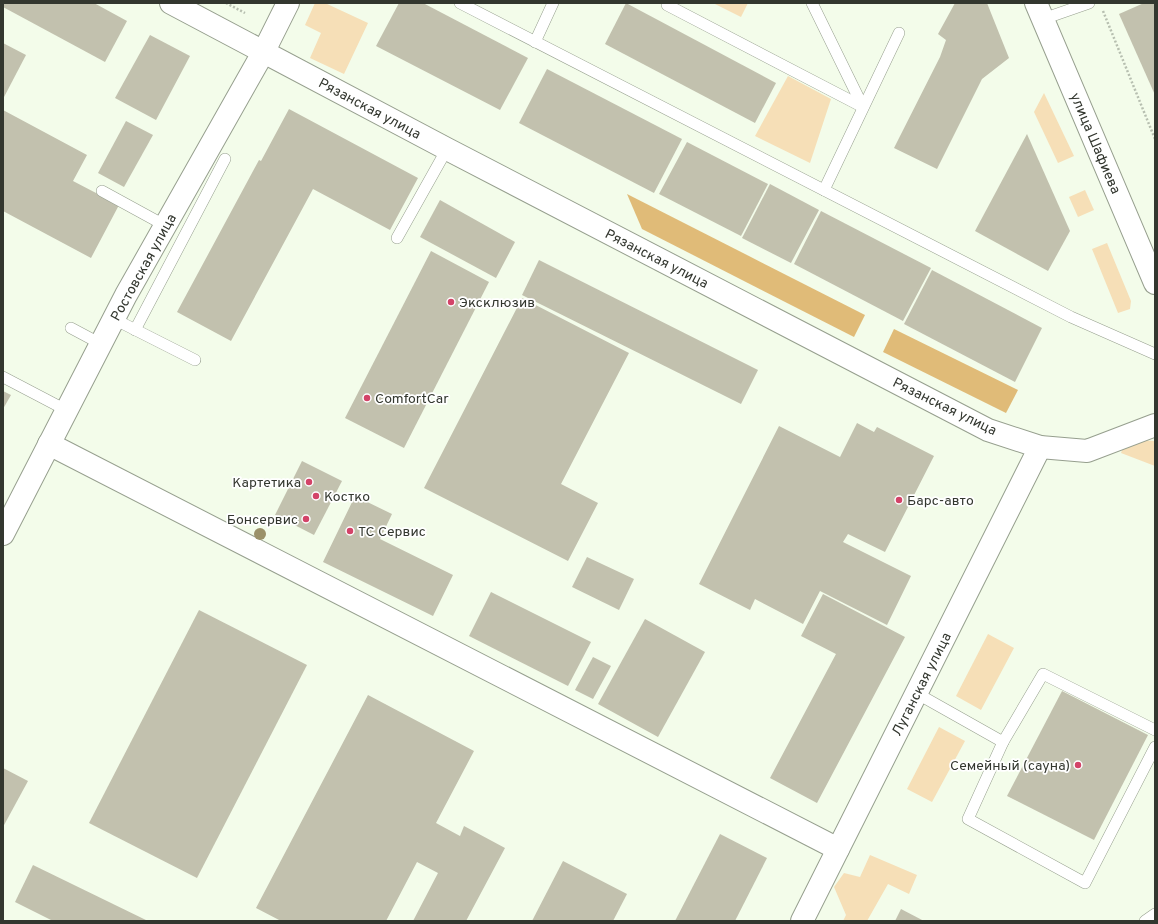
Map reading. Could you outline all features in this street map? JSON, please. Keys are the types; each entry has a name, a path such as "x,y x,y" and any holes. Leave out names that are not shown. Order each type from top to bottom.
{"street":[{"name":"Рязанская улица","path":"171,3 447,149 988,430 1040,447 1087,451 1155,425"},
{"name":"Ростовская улица","path":"3,534 114,319 264,51 288,3"},
{"name":"улица Шафиева","path":"1040,11 1155,283"},
{"path":"49,444 838,849"},
{"name":"Луганская улица","path":"802,921 1040,447"}],"lane":[{"path":"460,3 1070,317 1155,354"},
{"path":"535,42 553,3"},
{"path":"668,3 667,5 863,107"},
{"path":"812,3 863,107"},
{"path":"1040,11 1090,3"},
{"path":"824,190 898,33"},
{"path":"397,238 447,149"},
{"path":"135,330 225,159"},
{"path":"102,191 166,226"},
{"path":"114,319 195,360"},
{"path":"71,328 101,344"},
{"path":"3,377 66,410"},
{"path":"1155,730 1043,674 1003,742 968,819 1085,883 1155,747"},
{"path":"916,693 1003,742"},
{"path":"1145,921 1155,914"}],"path":[{"path":"226,3 245,13"},
{"path":"1103,10 1155,140"}],"shaded area":[{"path":"315,3 325,3 368,23 344,74 310,58 321,33 305,25"},
{"path":"713,3 748,3 741,17"},
{"path":"788,76 831,99 810,163 755,136"},
{"path":"1044,93 1074,156 1058,163 1034,112"},
{"path":"1085,190 1094,210 1078,217 1069,197"},
{"path":"627,194 865,315 854,337 642,229"},
{"path":"1107,243 1131,301 1130,309 1118,313 1092,249"},
{"path":"894,329 1018,390 1006,413 883,352"},
{"path":"1135,440 1155,441 1155,466 1121,453 1124,445"},
{"path":"988,634 1014,648 981,710 956,696"},
{"path":"939,727 965,741 932,802 907,789"},
{"path":"870,855 917,875 909,894 888,884 867,921 843,921 846,915 834,887 844,873 860,877"}],"building":[{"path":"3,3 94,3 127,21 105,62 3,7"},
{"path":"399,3 423,3 528,58 500,110 376,46"},
{"path":"626,3 776,83 755,123 605,44"},
{"path":"955,3 987,3 1009,58 982,79 937,169 894,148 940,57 946,40 938,34"},
{"path":"1144,3 1155,3 1155,95 1119,14"},
{"path":"150,35 190,56 156,120 115,98"},
{"path":"3,43 26,55 3,99"},
{"path":"547,69 682,139 654,193 519,123"},
{"path":"289,109 418,178 390,230 313,189 231,341 177,312 259,160 261,161"},
{"path":"3,110 87,155 73,181 119,205 91,258 3,211"},
{"path":"126,121 153,135 124,187 98,173"},
{"path":"1027,134 1070,231 1048,271 975,231"},
{"path":"687,142 768,184 741,236 659,194"},
{"path":"770,184 819,210 791,263 742,238"},
{"path":"440,200 515,242 496,278 420,237"},
{"path":"821,211 931,268 903,321 794,264"},
{"path":"431,251 489,282 404,448 345,418"},
{"path":"539,260 758,370 741,404 522,295"},
{"path":"932,270 1042,328 1015,382 904,324"},
{"path":"522,298 629,353 561,484 598,503 568,561 424,488"},
{"path":"3,391 11,395 3,409"},
{"path":"857,423 874,432 877,427 934,456 885,552 848,534 843,542 911,576 887,625 820,591 803,624 755,599 750,610 699,584 779,426 840,457"},
{"path":"302,461 342,481 314,535 275,515"},
{"path":"355,496 392,514 380,539 453,575 433,616 323,562"},
{"path":"587,557 634,579 619,610 572,587"},
{"path":"491,592 591,642 568,686 469,636"},
{"path":"823,594 905,637 817,803 770,778 836,654 801,636"},
{"path":"199,610 307,665 197,878 89,823"},
{"path":"645,619 705,652 658,737 598,704"},
{"path":"593,657 611,666 593,699 575,690"},
{"name":"Семейный (сауна)","path":"1062,691 1148,735 1094,840 1007,796"},
{"path":"368,695 474,751 436,823 460,836 464,826 505,848 466,921 413,921 438,873 417,862 386,921 281,921 256,908"},
{"path":"3,768 28,781 3,827"},
{"path":"720,834 767,858 735,921 675,921"},
{"path":"563,861 627,894 613,921 532,921"},
{"path":"33,865 148,921 53,921 15,902"},
{"path":"901,909 924,921 895,921"}],"place":[{"name":"Эксклюзив","path":"451,302"},
{"name":"ComfortCar","path":"367,398"},
{"name":"Картетика","path":"309,482"},
{"name":"Костко","path":"316,496"},
{"name":"Барс-авто","path":"899,500"},
{"name":"Бонсервис","path":"306,519"},
{"name":"ТС Сервис","path":"350,531"},
{"name":"Семейный (сауна)","path":"1078,765"}]}
